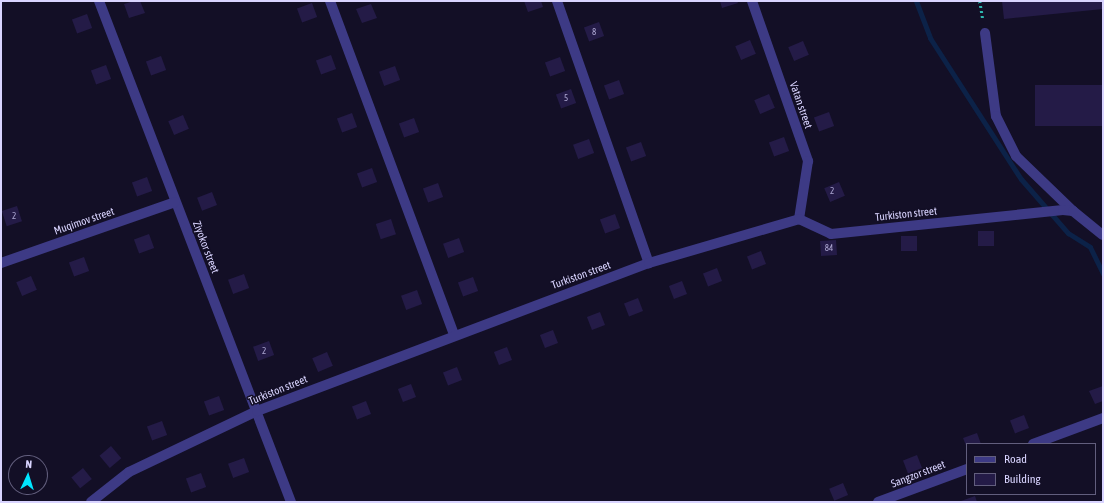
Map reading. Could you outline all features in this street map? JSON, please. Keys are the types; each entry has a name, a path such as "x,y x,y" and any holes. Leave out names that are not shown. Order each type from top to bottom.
{"street":[{"name":"Ziyokor street","path":"99,1 291,502"},
{"path":"330,1 454,335"},
{"path":"557,1 649,263"},
{"name":"Vatan street","path":"752,1 808,161 799,219"},
{"path":"985,33 996,116 1016,156 1073,211 1103,235"},
{"name":"Muqimov street","path":"1,263 175,202"},
{"name":"Turkiston street","path":"91,502 129,472 257,411 454,335 649,263 799,219 830,234 1073,211"},
{"path":"1036,443 1103,418"},
{"name":"Sangzor street","path":"878,502 966,469"}],"path":[{"path":"980,1 985,33"}],"building":[{"path":"140,1 145,13 129,18 124,4"},
{"path":"524,1 541,1 543,7 528,12"},
{"path":"720,1 737,1 738,3 722,8"},
{"path":"1002,1 1103,1 1103,9 1004,19"},
{"path":"312,3 317,17 302,23 297,8"},
{"path":"371,4 377,18 362,23 356,9"},
{"path":"87,14 92,28 77,34 72,19"},
{"path":"599,22 604,36 589,42 584,27"},
{"path":"750,40 756,54 741,60 735,46"},
{"path":"803,41 809,55 794,61 788,47"},
{"path":"331,55 336,69 321,75 316,60"},
{"path":"161,56 166,70 151,76 146,61"},
{"path":"560,57 565,71 550,77 545,62"},
{"path":"106,65 111,79 96,85 91,70"},
{"path":"395,66 400,80 384,86 379,72"},
{"path":"619,80 624,94 609,100 604,85"},
{"path":"1035,85 1103,85 1103,126 1035,126"},
{"path":"571,89 576,103 561,109 556,94"},
{"path":"769,94 775,108 760,114 754,100"},
{"path":"829,112 834,126 819,132 814,117"},
{"path":"352,113 357,127 342,133 337,118"},
{"path":"183,115 189,129 174,135 168,121"},
{"path":"414,118 419,132 404,138 399,123"},
{"path":"784,137 789,151 774,157 769,142"},
{"path":"589,139 594,153 578,159 573,145"},
{"path":"641,142 646,156 631,162 626,147"},
{"path":"372,168 377,182 362,188 357,173"},
{"path":"147,177 152,191 137,197 132,182"},
{"path":"839,182 845,196 830,202 824,188"},
{"path":"438,183 443,197 428,203 423,188"},
{"path":"212,192 217,205 202,211 197,198"},
{"path":"17,206 22,221 7,226 2,211"},
{"path":"615,214 620,228 605,234 600,219"},
{"path":"391,219 396,234 381,239 376,224"},
{"path":"978,231 994,231 994,246 978,246"},
{"path":"149,234 154,248 139,254 134,239"},
{"path":"901,236 917,236 917,251 901,251"},
{"path":"459,238 464,252 448,258 443,244"},
{"path":"836,240 837,255 821,256 820,241"},
{"path":"761,251 766,264 752,269 747,256"},
{"path":"84,257 89,271 74,277 69,262"},
{"path":"717,268 722,281 708,286 703,273"},
{"path":"244,274 249,288 233,294 228,280"},
{"path":"31,276 37,290 22,296 16,282"},
{"path":"473,277 478,291 463,297 458,282"},
{"path":"682,281 687,294 674,299 669,286"},
{"path":"417,290 422,304 406,310 401,296"},
{"path":"638,298 643,311 629,316 624,303"},
{"path":"600,312 605,325 592,330 587,317"},
{"path":"553,330 558,343 545,348 540,335"},
{"path":"269,341 274,355 258,361 253,347"},
{"path":"507,347 512,360 499,365 494,352"},
{"path":"327,352 333,366 318,372 312,358"},
{"path":"457,367 462,380 448,385 443,372"},
{"path":"411,384 416,397 403,402 398,389"},
{"path":"1103,386 1103,401 1095,404 1089,391"},
{"path":"219,396 224,410 209,416 204,401"},
{"path":"366,401 371,414 357,419 352,406"},
{"path":"1024,415 1029,428 1015,433 1010,420"},
{"path":"162,421 167,435 152,441 147,426"},
{"path":"977,433 981,443 966,443 966,446 963,438"},
{"path":"111,446 121,458 110,468 100,456"},
{"path":"917,455 922,468 908,473 903,460"},
{"path":"244,458 249,472 233,478 228,464"},
{"path":"83,468 92,479 80,488 71,477"},
{"path":"201,473 206,487 191,493 186,478"},
{"path":"843,483 848,495 834,501 829,489"},
{"path":"975,496 977,502 961,501"}],"waterway":[{"path":"916,1 930,38 1021,179 1068,233 1090,247 1103,274"}]}
